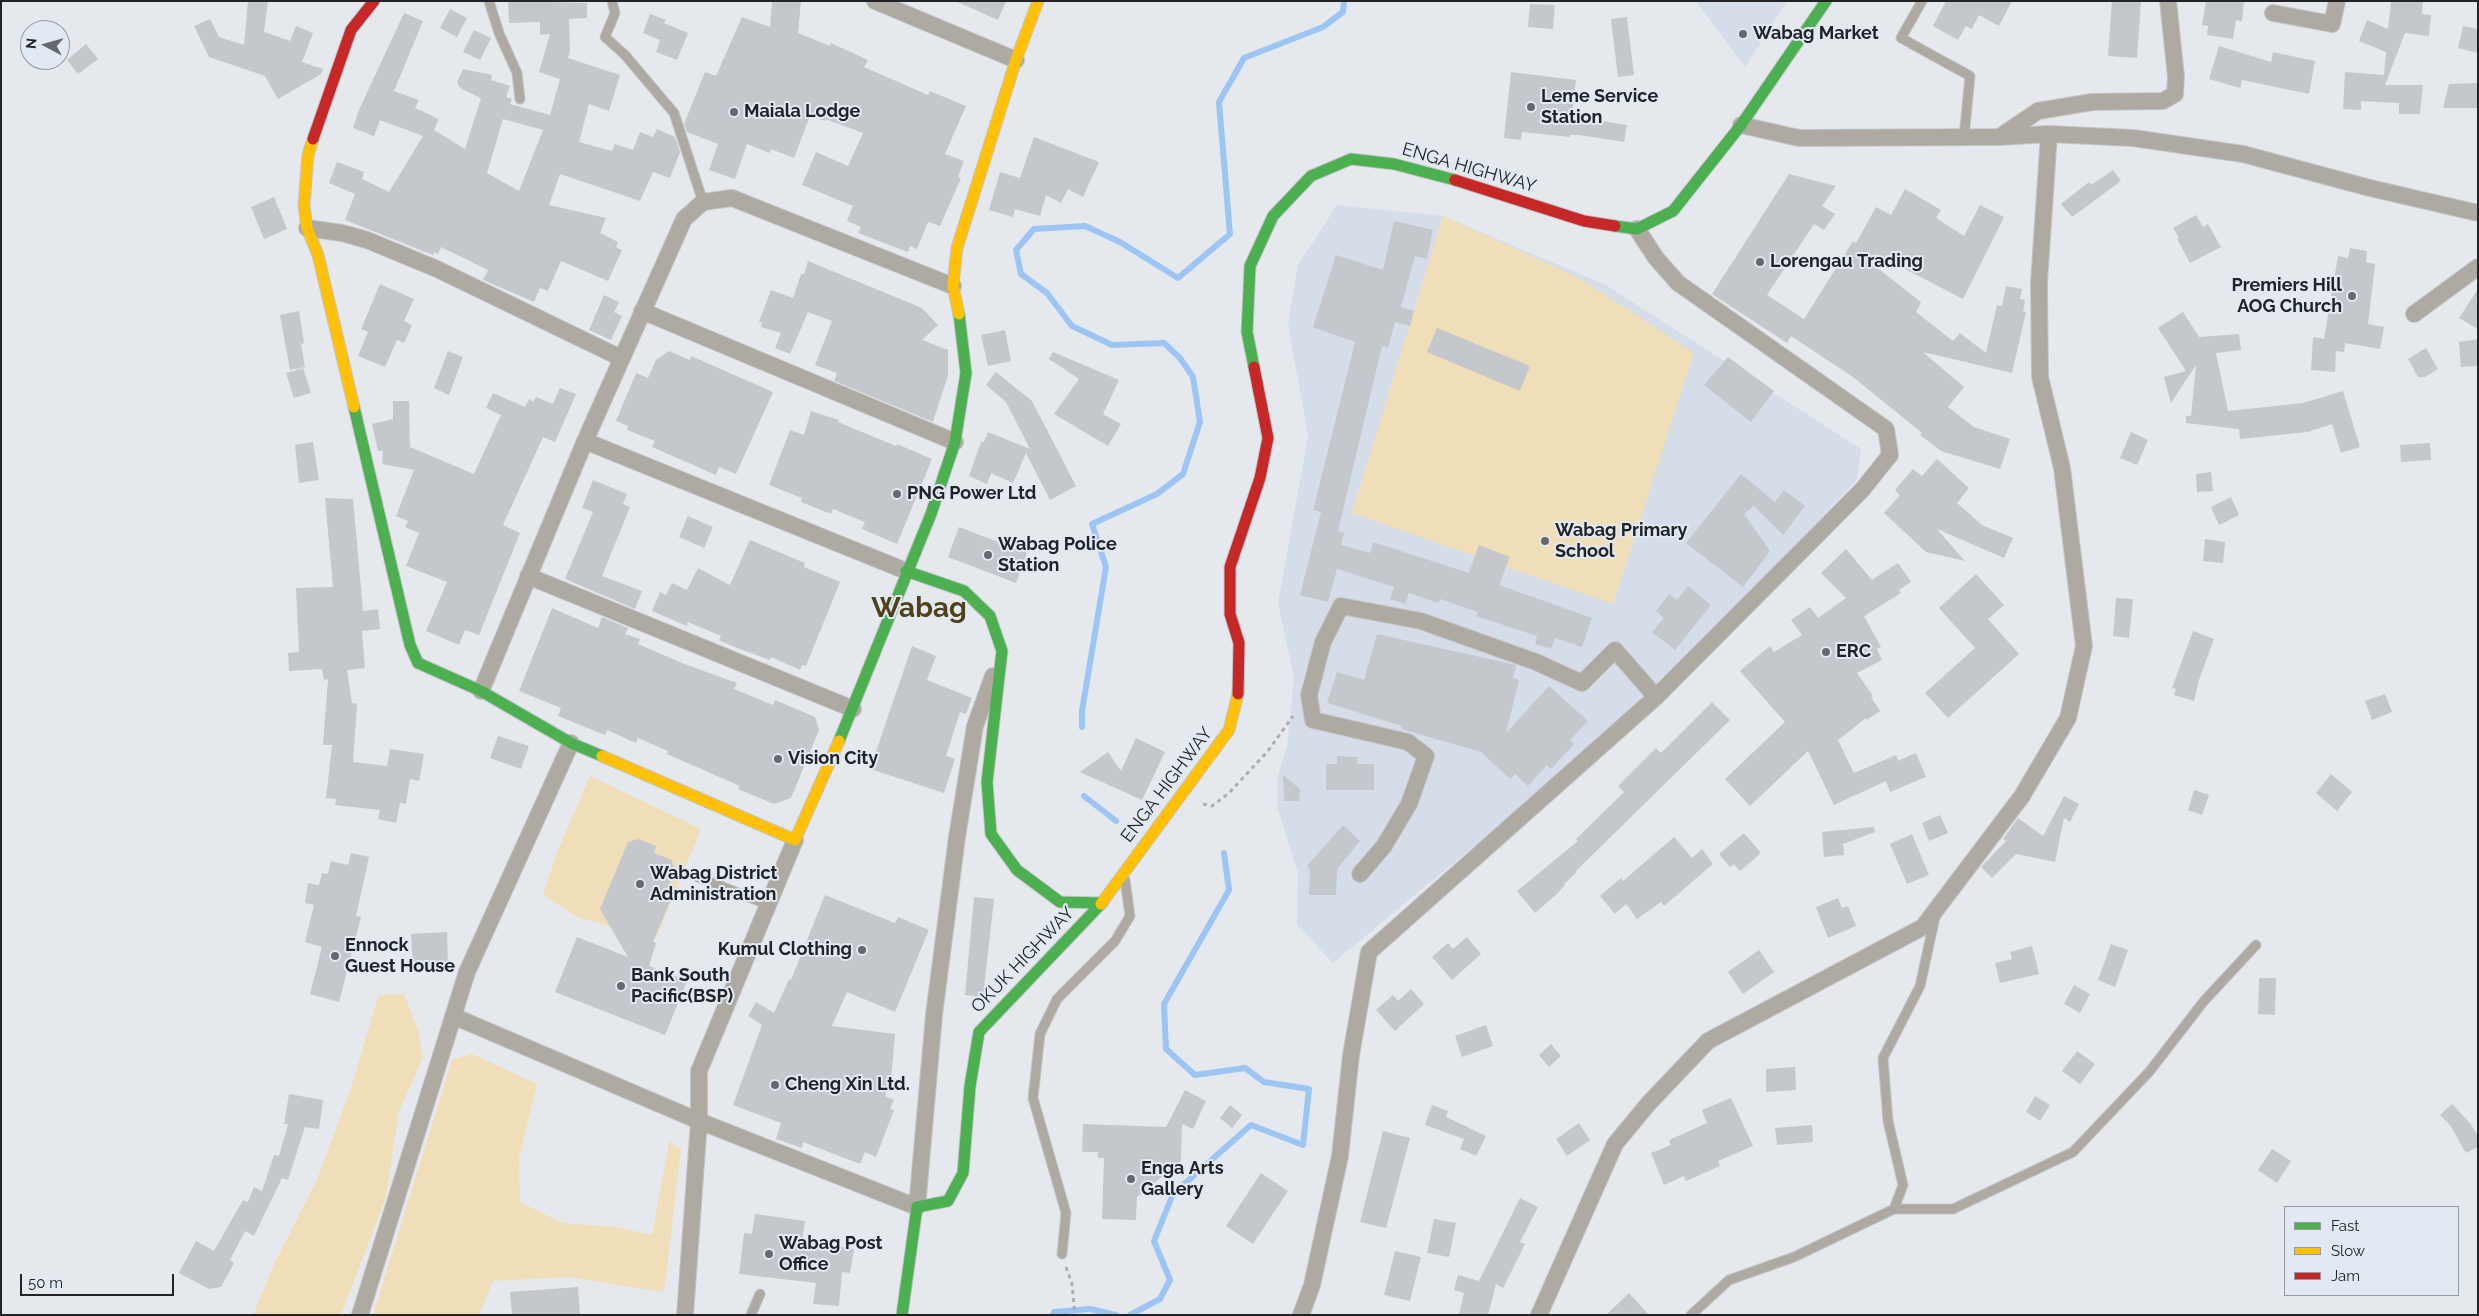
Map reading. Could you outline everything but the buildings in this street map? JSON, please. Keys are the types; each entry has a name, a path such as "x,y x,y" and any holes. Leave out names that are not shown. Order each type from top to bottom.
{"street":[{"path":"374,1 350,30 308,155 304,205 306,228 318,255 410,645 418,663 481,691 570,743 795,840"},
{"path":"875,1 1016,60"},
{"path":"684,1315 699,1121 700,1071 795,840 853,709 930,514 955,442 966,373 960,319 953,286 957,248 1016,60 1038,1"},
{"path":"1301,1315 1312,1285 1340,1156 1351,1054 1369,952 1656,697 1862,490 1890,455 1886,429 1678,283 1656,258 1637,228 1673,212 1741,125 1815,21 1826,1"},
{"path":"1999,137 2038,111 2092,102 2163,101 2175,94 2176,77 2168,1"},
{"path":"2273,13 2332,24 2337,1"},
{"path":"1741,125 1800,138 1964,138 2049,134 2133,138 2242,154 2370,188 2478,213"},
{"path":"1538,1315 1615,1144 1649,1103 1708,1041 1923,927 2022,796 2068,718 2084,646 2062,468 2040,377 2039,282 2049,134"},
{"name":"ENGA HIGHWAY","path":"1102,903 1230,730 1239,691 1239,643 1230,614 1230,567 1260,478 1268,438 1247,332 1250,266 1273,216 1311,176 1351,159 1394,164 1435,173 1584,221 1637,228"},
{"path":"481,691 585,441 642,311 684,219 703,202 732,198 953,286"},
{"path":"306,228 342,232 367,240 437,269 621,358"},
{"path":"2414,314 2478,267"},
{"path":"642,311 955,442"},
{"path":"585,441 906,571 964,591 990,616 1002,652 987,782 991,834 1017,870 1060,902 1102,903"},
{"path":"528,576 853,709"},
{"path":"1360,874 1384,846 1409,804 1426,756 1408,742 1313,720 1309,695 1323,642 1341,606 1421,621 1536,662 1582,683 1615,650 1656,697"},
{"path":"902,1315 917,1207 934,1016 957,838 976,726 1002,652"},
{"path":"360,1315 467,972 570,743"},
{"name":"OKUK HIGHWAY","path":"917,1207 948,1201 963,1173 970,1086 979,1032 1102,903"},
{"path":"452,1016 699,1121 917,1207"}],"lane":[{"path":"489,1 499,33 517,72 520,98"},
{"path":"612,1 615,13 605,37 625,55 674,113 703,202"},
{"path":"1922,1 1901,38 1970,76 1964,138"},
{"path":"1062,1254 1066,1212 1033,1098 1040,1034 1057,999 1115,941 1130,916 1123,873"},
{"path":"690,874 769,905"},
{"path":"1894,1209 1903,1185 1888,1121 1883,1058 1920,986 1937,907"},
{"path":"1691,1315 1729,1280 1794,1257 1894,1209 1953,1209 2072,1152 2149,1072 2204,1001 2256,945"},
{"path":"751,1315 760,1294"}],"path":[{"path":"1183,793 1200,804 1212,806 1268,750 1309,695"},
{"path":"1062,1254 1072,1284 1075,1315"}],"shaded area":[{"name":"Wabag Market","path":"1696,1 1787,1 1745,67"},
{"name":"Wabag Primary School","path":"1337,205 1443,216 1606,285 1861,449 1857,480 1729,617 1618,727 1333,963 1297,925 1298,873 1278,810 1277,778 1287,747 1294,677 1278,603 1308,436 1288,324 1298,265"},
{"path":"1443,216 1579,278 1694,353 1613,604 1352,513"},
{"path":"590,776 701,829 656,938 579,918 543,895 557,852"},
{"path":"404,994 418,1029 423,1058 399,1111 386,1197 341,1315 253,1315 273,1266 316,1182 351,1088 378,996"},
{"path":"472,1054 537,1084 519,1158 520,1202 562,1223 616,1227 652,1235 669,1141 681,1150 664,1292 567,1277 493,1281 479,1315 373,1315 452,1060"}],"waterway":[{"path":"1082,727 1082,711 1106,567 1092,524 1157,494 1183,474 1200,422 1193,377 1180,358 1164,343 1112,345 1072,326 1047,293 1021,274 1016,250 1034,229 1085,226 1120,242 1178,278 1230,234 1219,102 1244,58 1323,27 1343,12 1344,1"},
{"path":"1084,796 1116,821"},
{"path":"1130,1315 1160,1299 1170,1280 1154,1241 1173,1194 1251,1125 1303,1145 1309,1089 1264,1082 1245,1068 1195,1075 1166,1049 1164,1004 1229,890 1224,853"},
{"path":"1053,1315 1054,1312 1090,1309 1116,1315"}],"traffic: fast":[{"path":"1615,226 1637,229 1673,211 1741,125 1826,1"},
{"path":"1254,367 1247,332 1250,266 1273,216 1311,176 1351,159 1394,164 1455,180"},
{"path":"839,741 931,514 955,442 966,373 959,314"},
{"path":"354,407 410,645 418,663 481,691 571,743 602,756"},
{"path":"906,571 964,591 990,616 1002,651 987,782 991,834 1017,870 1060,902 1102,903"},
{"path":"902,1315 917,1207 948,1201 963,1173 970,1086 979,1032 1101,904"}],"traffic: slow":[{"path":"959,314 953,286 957,248 1016,60 1038,1"},
{"path":"313,139 308,155 304,205 307,228 318,255 354,407"},
{"path":"1101,904 1229,730 1238,694"},
{"path":"602,756 795,840 839,741"}],"traffic: jam":[{"path":"313,139 351,30 374,1"},
{"path":"1455,180 1584,221 1615,226"},
{"path":"1238,694 1239,643 1230,614 1230,567 1260,478 1268,438 1254,367"}],"place":[{"name":"Wabag Market","path":"1743,34"},
{"name":"Leme Service Station","path":"1531,107"},
{"name":"Maiala Lodge","path":"734,112"},
{"name":"Lorengau Trading","path":"1760,262"},
{"name":"Premiers Hill AOG Church","path":"2352,296"},
{"name":"PNG Power Ltd","path":"897,494"},
{"name":"Wabag Primary School","path":"1545,541"},
{"name":"Wabag Police Station","path":"988,555"},
{"name":"ERC","path":"1826,652"},
{"name":"Vision City","path":"778,759"},
{"name":"Wabag District Administration","path":"640,884"},
{"name":"Kumul Clothing","path":"862,950"},
{"name":"Ennock Guest House","path":"335,956"},
{"name":"Bank South Pacific(BSP)","path":"621,986"},
{"name":"Cheng Xin Ltd.","path":"775,1085"},
{"name":"Enga Arts Gallery","path":"1131,1179"},
{"name":"Wabag Post Office","path":"769,1254"}],"district":[{"name":"Wabag","path":"919,609"}]}
